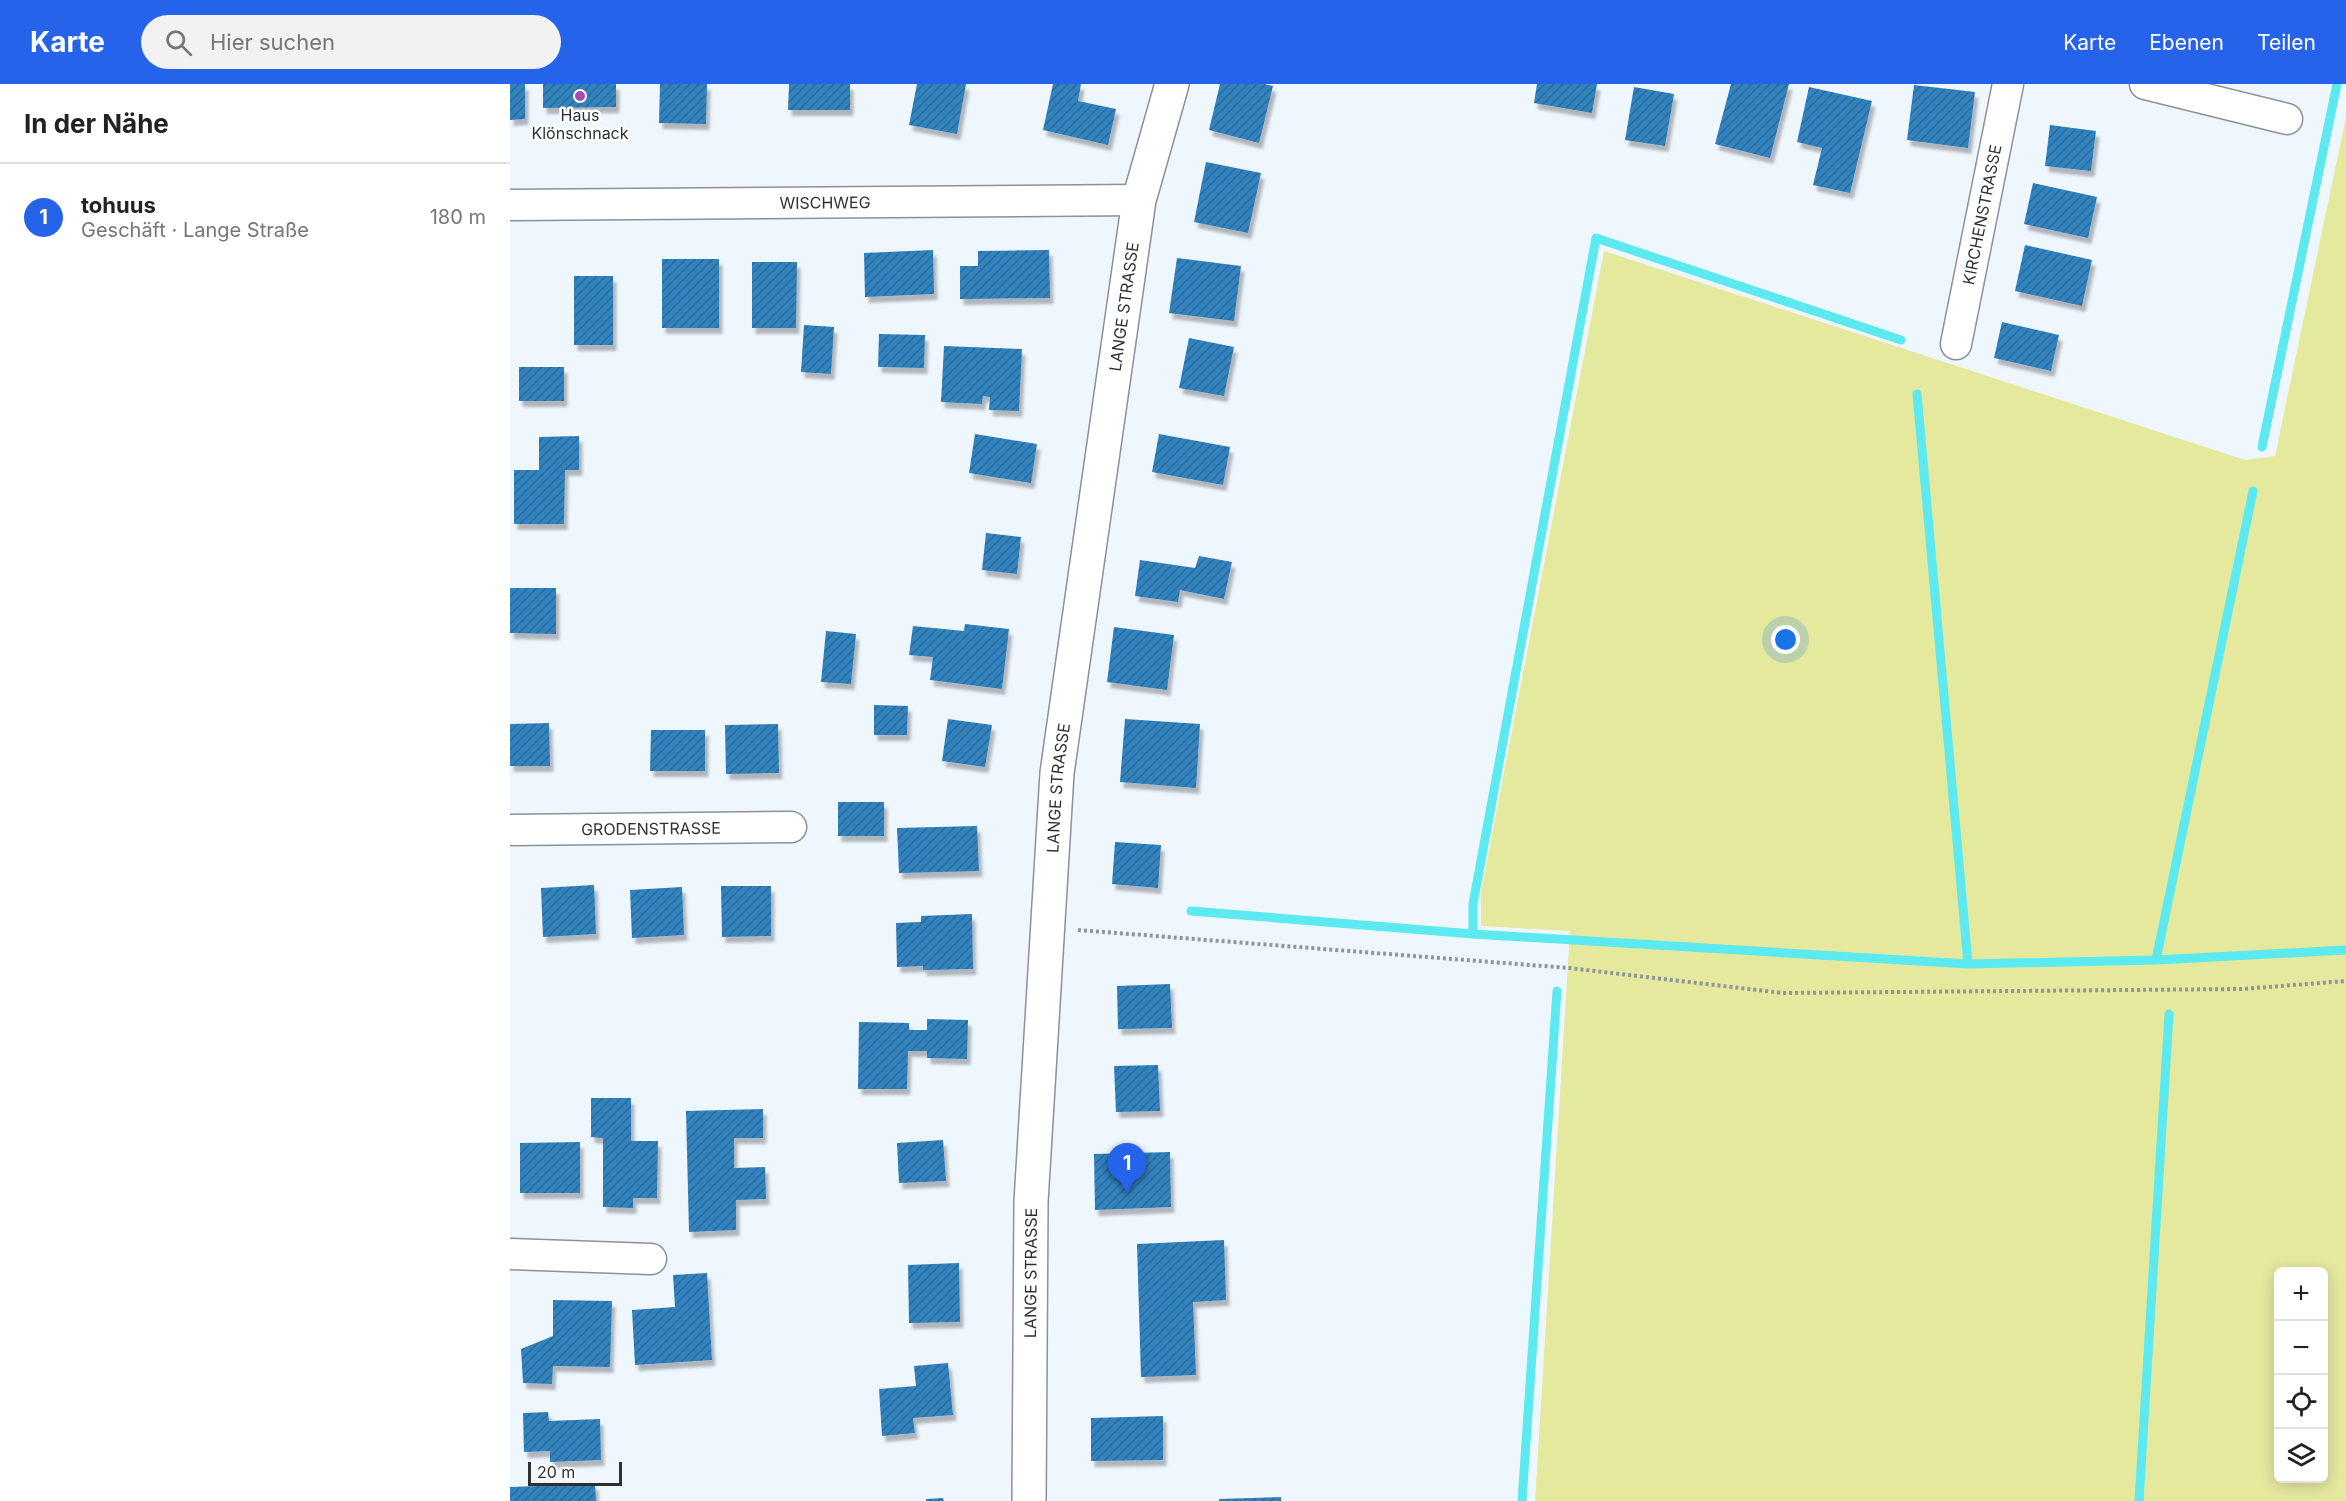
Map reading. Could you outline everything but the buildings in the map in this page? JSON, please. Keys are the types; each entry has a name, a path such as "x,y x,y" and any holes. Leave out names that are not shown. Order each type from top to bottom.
{"street":[{"name":"LANGE STRASSE","path":"1029,1501 1031,1202 1057,774 1139,200 1172,84"},
{"name":"KIRCHENSTRASSE","path":"1956,344 2008,84"},
{"path":"2145,84 2287,119"},
{"name":"WISCHWEG","path":"510,205 1139,200"},
{"name":"GRODENSTRASSE","path":"510,830 790,827"},
{"path":"510,1254 651,1258"}],"path":[{"path":"1076,930 1569,968 1783,993 2242,989 2346,981"}],"green space":[{"path":"2346,117 2346,1501 1535,1501 1570,931 1481,926 1481,892 1604,251 2245,460 2275,456"}],"waterway":[{"path":"2262,447 2337,84"},
{"path":"1473,934 1473,904 1596,238 1901,340"},
{"path":"1917,394 1968,964"},
{"path":"2156,960 2253,491"},
{"path":"1191,911 1473,934 1968,964 2156,960 2346,950"},
{"path":"1522,1501 1557,991"},
{"path":"2139,1501 2169,1014"}],"place":[{"name":"Haus Klönschnack","path":"580,96"},
{"name":"tohuus","path":"1127,1193"}]}
